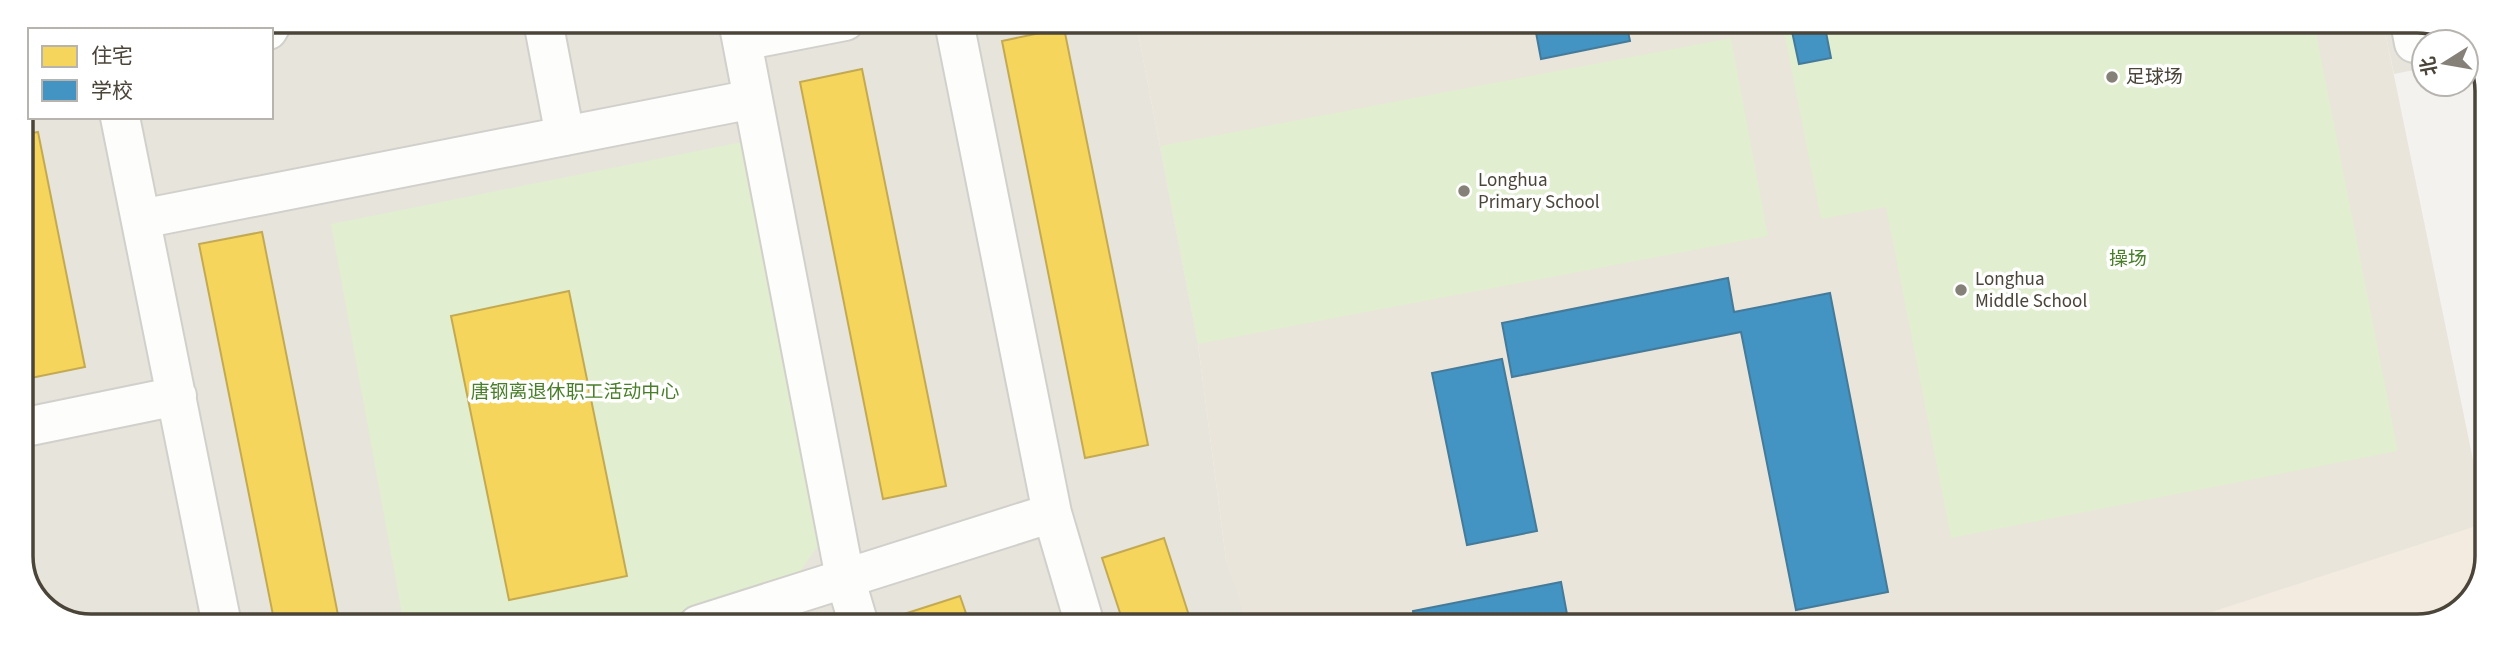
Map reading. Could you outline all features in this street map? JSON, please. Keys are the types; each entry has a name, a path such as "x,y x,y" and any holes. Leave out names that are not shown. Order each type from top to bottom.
{"street":[{"path":"545,33 565,136"},
{"path":"740,33 845,578 856,614"},
{"path":"956,33 1052,513 1082,614"},
{"path":"141,219 753,99"},
{"path":"120,119 220,614"},
{"path":"33,426 177,396"},
{"path":"732,614 1052,513"}],"shaded area":[{"path":"273,33 1138,33 1198,344 1226,560 1246,614 91,614 73,611 56,602 41,585 33,559 33,119 273,119"},
{"name":"Longhua Middle School","path":"1138,33 2385,33 2475,469 2475,527 2206,614 1244,614 1226,560 1198,344"},
{"path":"2385,33 2410,33 2410,71 2394,74"},
{"path":"2475,527 2474,567 2467,585 2449,604 2428,613 2206,614"}],"green space":[{"name":"操场","path":"1784,33 2316,33 2398,451 1951,538 1886,207 1821,219"},
{"name":"Longhua Primary School","path":"1731,38 1768,236 1198,344 1160,146"},
{"name":"唐钢离退休职工活动中心","path":"742,142 818,546 794,580 680,614 402,614 331,224"}],"building: 住宅":[{"path":"1040,33 1065,33 1148,445 1085,458 1002,41"},
{"path":"862,69 946,486 883,499 800,82"},
{"path":"38,132 85,367 33,378 33,133"},
{"path":"262,232 338,614 273,614 199,244"},
{"path":"569,291 627,576 509,600 451,316"},
{"path":"1164,538 1188,614 1120,614 1102,558"},
{"path":"960,596 966,614 904,614"}],"building: 学校":[{"path":"1536,33 1628,33 1630,41 1541,59"},
{"path":"1792,33 1826,33 1831,58 1799,64"},
{"path":"1728,278 1734,312 1830,293 1888,592 1796,610 1741,332 1512,377 1502,323"},
{"path":"1502,359 1537,531 1467,545 1432,373"},
{"path":"1561,582 1567,614 1413,614 1413,611"}],"place":[{"name":"足球场","path":"2112,77"},
{"name":"Longhua Primary School","path":"1464,191"},
{"name":"Longhua Middle School","path":"1961,290"}]}
